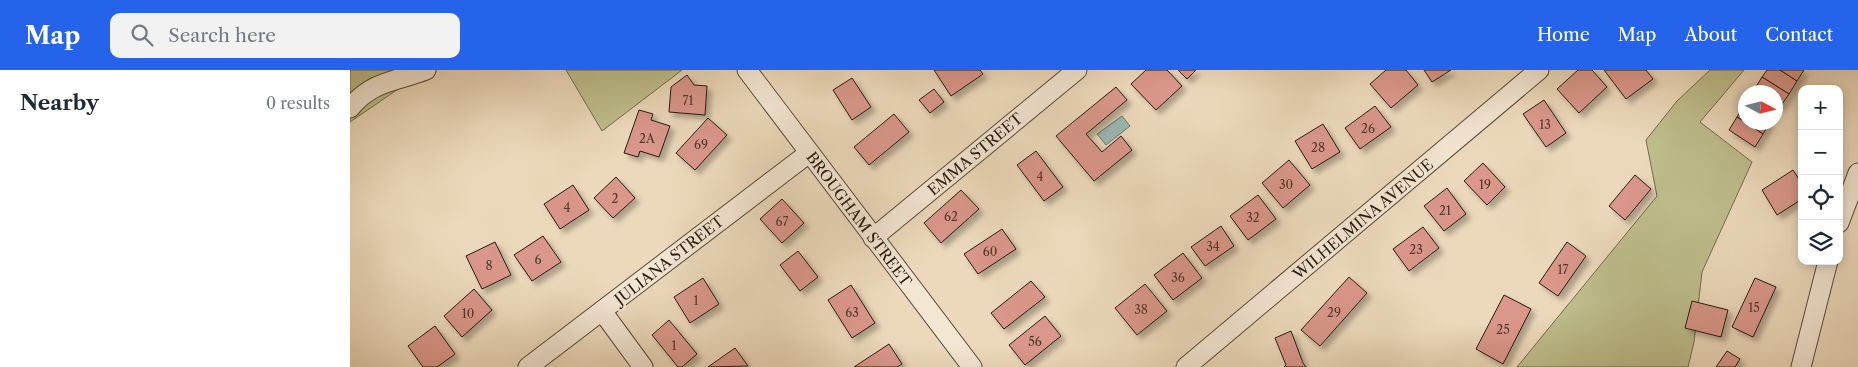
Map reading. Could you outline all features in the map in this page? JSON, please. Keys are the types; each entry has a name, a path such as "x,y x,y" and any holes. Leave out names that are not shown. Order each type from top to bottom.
{"street":[{"path":"350,108 357,100 384,82 426,70"},
{"name":"BROUGHAM STREET","path":"747,70 972,367"},
{"name":"EMMA STREET","path":"873,238 1077,70"},
{"name":"WILHELMINA AVENUE","path":"1186,367 1539,70"},
{"name":"JULIANA STREET","path":"528,367 809,152"},
{"path":"1840,220 1858,173"},
{"path":"1801,367 1827,265"},
{"path":"602,312 644,367"}],"green space":[{"path":"350,70 426,70 350,122"},
{"path":"566,70 682,70 602,131"},
{"path":"1710,70 1744,70 1700,122 1752,162 1702,272 1694,342 1688,367 1517,367 1657,196 1646,140 1677,101"}],"water":[{"path":"1122,116 1130,126 1106,145 1097,134"}],"building":[{"path":"934,70 980,70 983,74 951,96"},
{"path":"1146,70 1167,70 1182,86 1156,110 1131,84"},
{"path":"1178,70 1196,70 1187,79"},
{"path":"1386,70 1406,70 1418,85 1391,108 1370,84"},
{"path":"1424,70 1451,70 1432,82"},
{"path":"1578,70 1592,70 1607,87 1579,113 1557,89"},
{"path":"1604,70 1646,70 1653,79 1626,99"},
{"path":"1767,70 1780,70 1797,81 1789,94 1783,90 1783,85 1775,85 1762,77"},
{"path":"1780,70 1804,70 1797,81"},
{"path":"687,75 694,85 707,86 705,115 669,112 671,87"},
{"path":"1762,77 1775,85 1757,85"},
{"path":"852,78 871,107 852,120 833,90"},
{"path":"1116,87 1127,100 1086,134 1102,152 1121,136 1132,150 1094,181 1056,136"},
{"path":"934,89 944,102 930,113 919,100"},
{"path":"1783,90 1789,94 1783,103"},
{"path":"1544,100 1566,133 1546,147 1523,114"},
{"path":"1375,106 1391,127 1360,149 1345,128"},
{"path":"639,110 653,114 651,120 670,126 659,157 640,151 638,157 624,153"},
{"path":"894,114 909,132 869,165 854,147"},
{"path":"1737,117 1738,130 1757,130 1763,134 1755,147 1729,130"},
{"path":"708,118 727,135 695,170 676,153"},
{"path":"1323,124 1340,152 1312,169 1295,141"},
{"path":"1757,130 1765,130 1763,134"},
{"path":"1036,151 1063,187 1044,201 1017,165"},
{"path":"1289,160 1310,185 1283,208 1262,183"},
{"path":"1483,163 1505,187 1487,205 1464,181"},
{"path":"1793,170 1798,178 1798,202 1777,215 1762,190"},
{"path":"1635,175 1651,189 1625,220 1609,206"},
{"path":"616,177 635,198 613,218 594,198"},
{"path":"573,185 589,210 560,229 544,204"},
{"path":"1447,188 1466,214 1444,231 1424,206"},
{"path":"961,190 979,209 941,243 924,223"},
{"path":"1258,195 1276,219 1248,240 1230,216"},
{"path":"782,199 804,223 782,243 760,219"},
{"path":"1221,226 1234,246 1205,266 1191,247"},
{"path":"1423,227 1439,248 1409,271 1393,249"},
{"path":"1002,229 1016,249 978,274 964,254"},
{"path":"543,236 561,262 532,281 514,255"},
{"path":"495,242 511,275 482,289 466,256"},
{"path":"1567,242 1586,256 1558,296 1539,283"},
{"path":"798,251 818,277 800,291 780,265"},
{"path":"1183,253 1202,278 1173,300 1154,275"},
{"path":"1349,277 1367,293 1320,346 1301,330"},
{"path":"703,278 719,304 690,323 674,297"},
{"path":"1755,278 1776,287 1753,337 1732,327"},
{"path":"1031,281 1045,297 1004,329 991,313"},
{"path":"1145,284 1167,311 1137,335 1115,308"},
{"path":"851,285 875,323 852,338 828,300"},
{"path":"474,289 492,310 462,337 444,316"},
{"path":"1504,295 1531,309 1503,364 1476,349"},
{"path":"1692,301 1728,310 1721,337 1685,328"},
{"path":"1045,316 1061,336 1025,365 1009,345"},
{"path":"669,320 697,354 682,367 678,367 652,335"},
{"path":"435,326 455,354 437,367 423,367 408,346"},
{"path":"1291,331 1306,367 1284,367 1286,365 1275,338"},
{"path":"889,344 902,364 897,367 854,367"},
{"path":"735,348 748,366 708,367"},
{"path":"1727,351 1740,359 1735,367 1716,367"}]}
